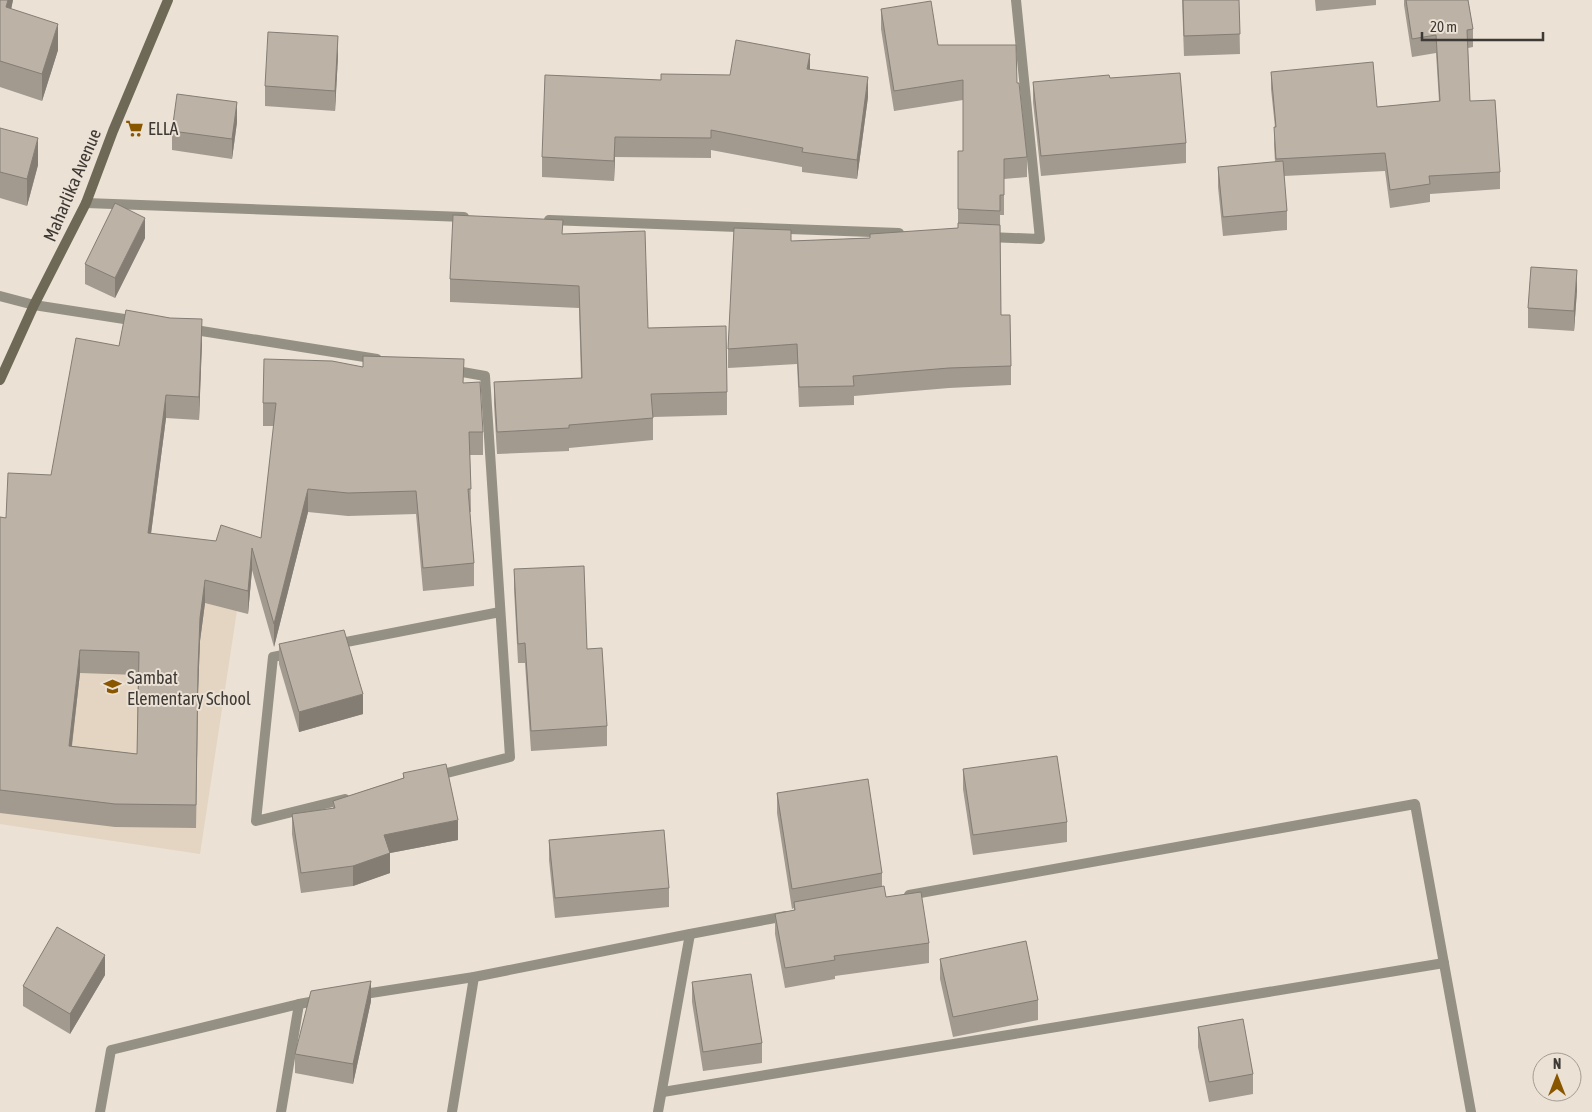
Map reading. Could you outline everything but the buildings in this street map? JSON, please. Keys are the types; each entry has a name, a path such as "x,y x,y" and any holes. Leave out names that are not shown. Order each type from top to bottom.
{"main road":[{"name":"Maharlika Avenue","path":"0,380 34,305 86,203 113,131 168,0"}],"street":[{"path":"981,236 1040,238 1016,0"},
{"path":"86,203 474,217"},
{"path":"544,220 911,234"},
{"path":"0,296 34,305 152,324"},
{"path":"181,328 387,360"},
{"path":"425,779 510,758 485,376 436,368"},
{"path":"330,645 500,612"},
{"path":"301,651 273,657 256,821 360,795"},
{"path":"896,897 1416,804 1472,1112"},
{"path":"348,996 474,977 798,914"},
{"path":"658,1112 690,934"},
{"path":"662,1092 1444,963"},
{"path":"452,1112 474,977"},
{"path":"100,1112 111,1050 299,1004 328,999"},
{"path":"281,1112 299,1004"}],"shaded area":[{"name":"Sambat Elementary School","path":"0,518 246,551 200,854 0,824"}],"place":[{"name":"ELLA","path":"134,128"},
{"name":"Sambat Elementary School","path":"113,687"}]}
